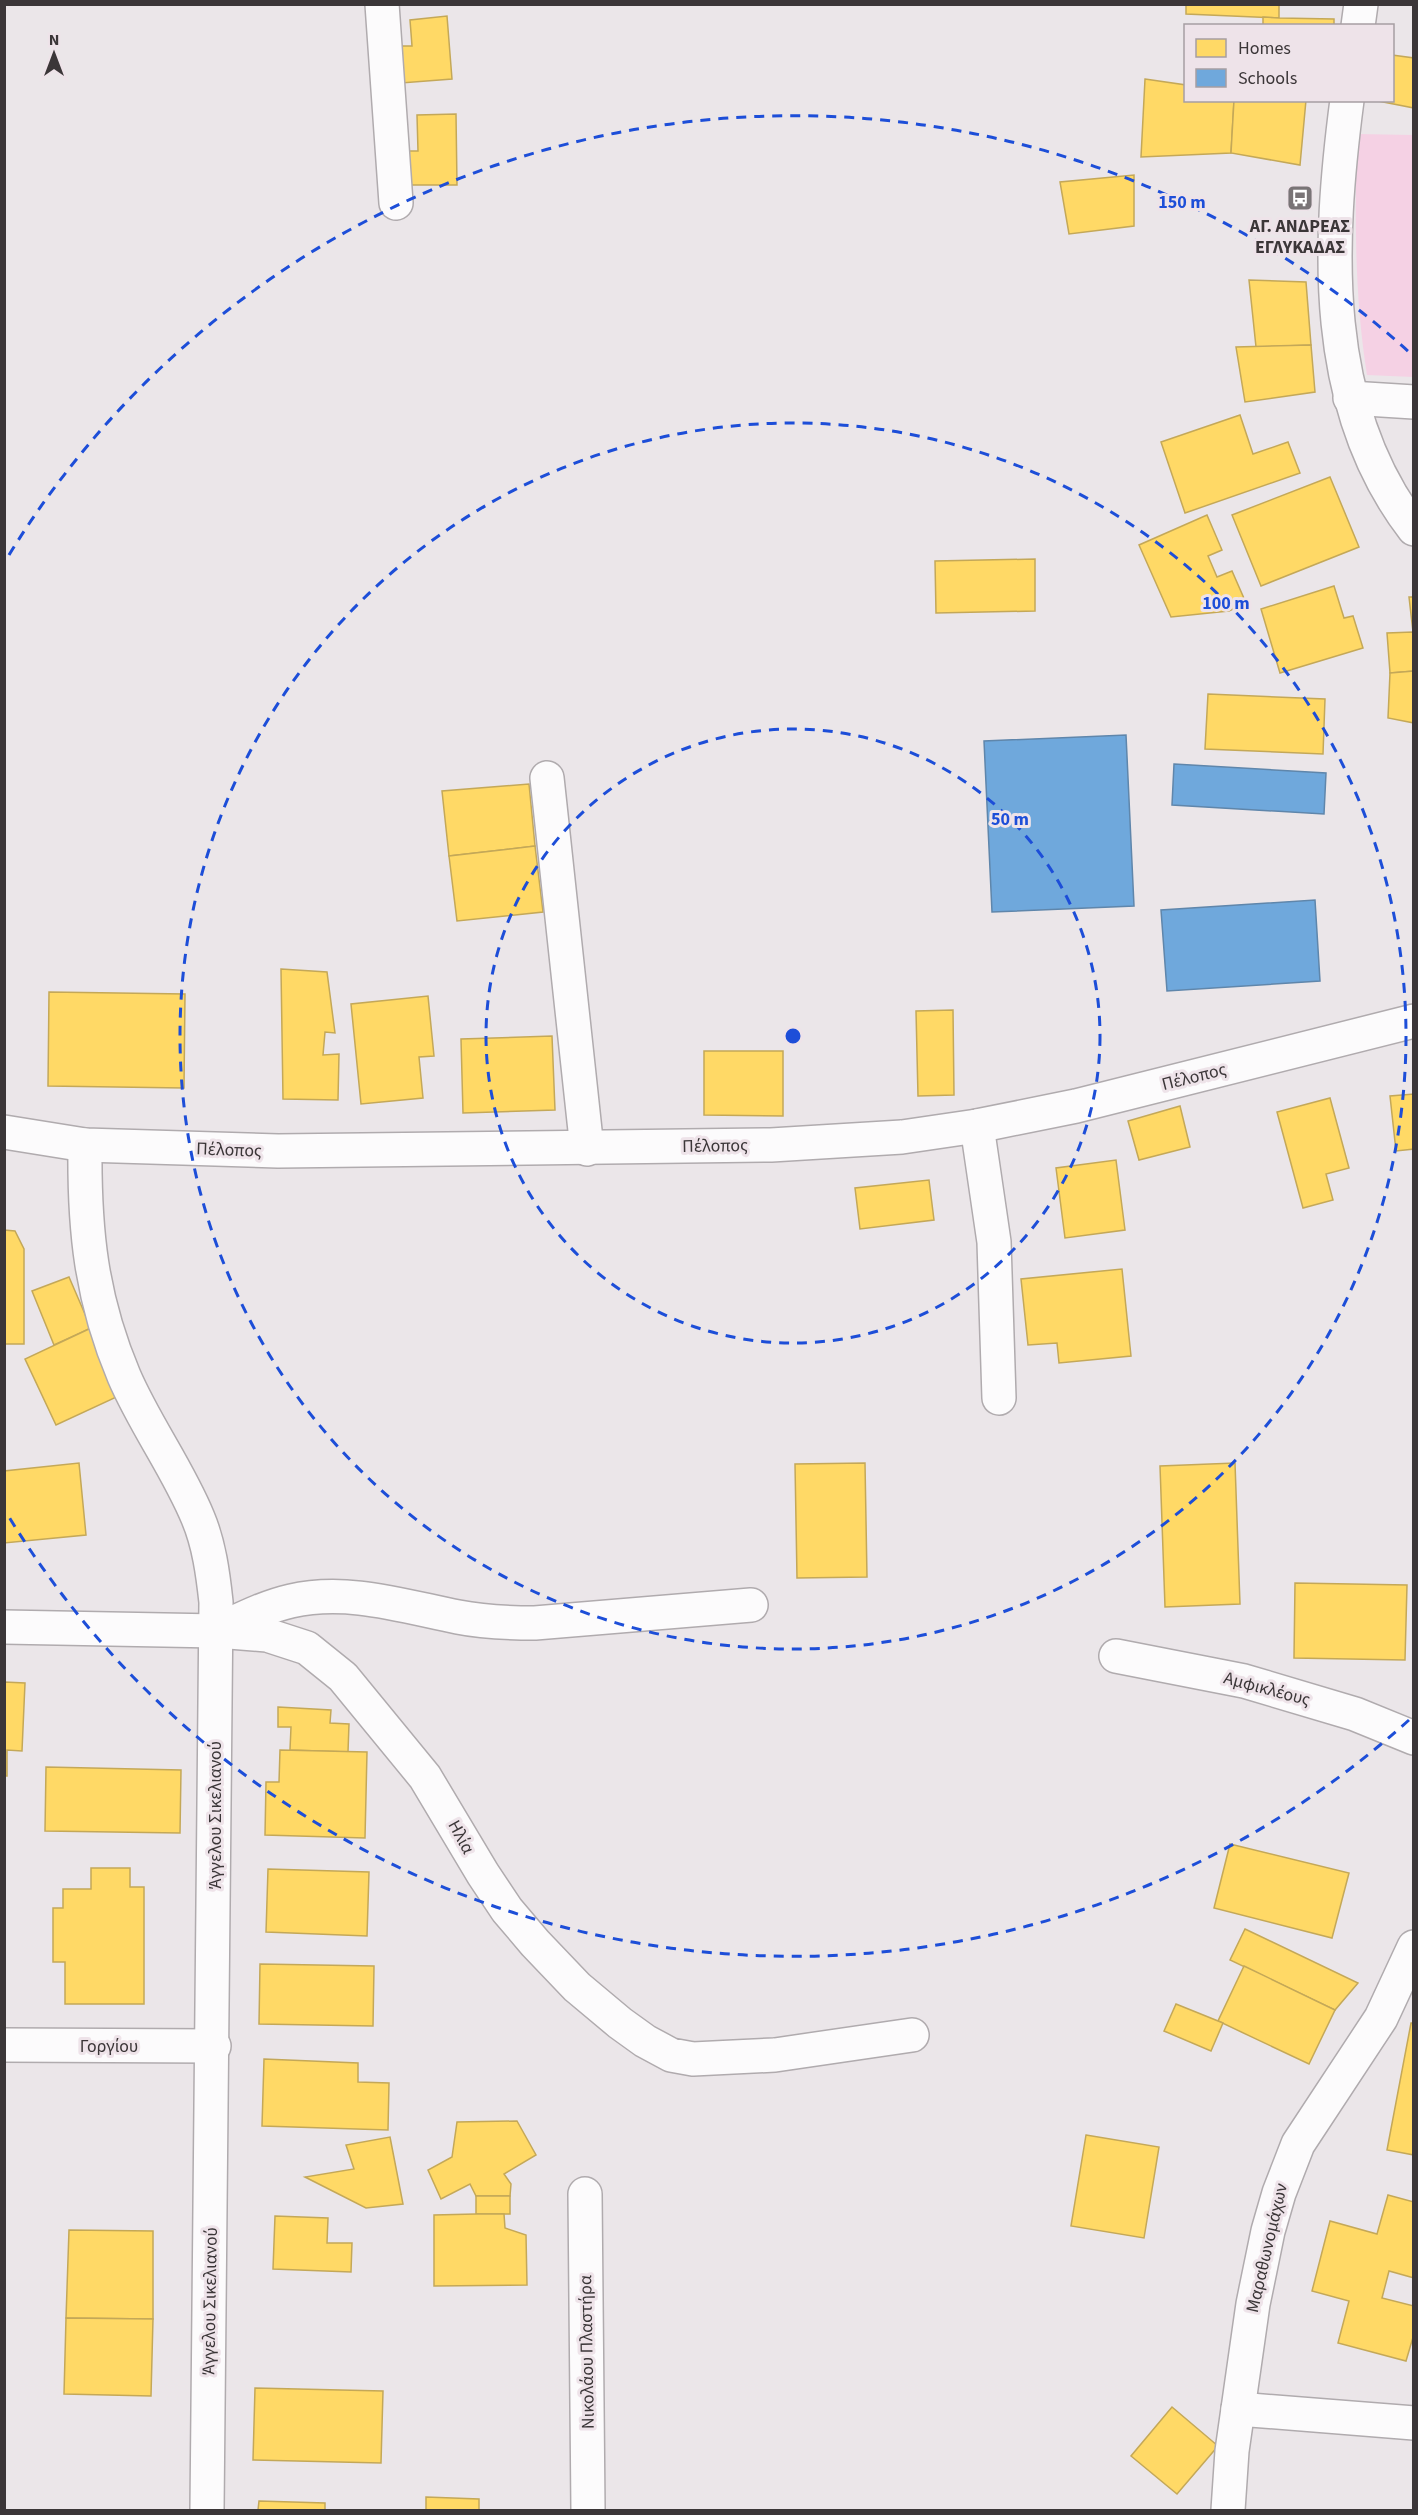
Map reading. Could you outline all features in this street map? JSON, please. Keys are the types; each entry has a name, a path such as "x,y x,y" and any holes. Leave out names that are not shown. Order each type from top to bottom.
{"street":[{"path":"382,4 396,203"},
{"path":"1358,24 1361,4"},
{"path":"1347,102 1338,179 1335,268 1338,313 1350,398 1368,454 1378,476 1413,529"},
{"path":"1350,398 1413,402"},
{"path":"547,778 587,1149"},
{"name":"Πέλοπος","path":"4,1132 85,1145 278,1151 587,1149 834,1142 902,1137 977,1126 1076,1106 1413,1021"},
{"path":"977,1126 994,1242 999,1398"},
{"name":"Άγγελου Σικελιανού","path":"85,1145 87,1239 101,1310 110,1341 125,1379 199,1520 213,1576 217,1630 207,2511"},
{"path":"217,1630 264,1609 292,1601 319,1597 390,1601 459,1617 535,1623 751,1605"},
{"name":"Ηλία","path":"4,1627 217,1630 267,1635 307,1648 342,1677 425,1777 462,1843 514,1918 577,1987 645,2041 676,2057 711,2059 775,2055 912,2035"},
{"name":"Αμφικλέους","path":"1116,1656 1244,1681 1355,1714 1413,1738"},
{"name":"Μαραθωνομάχων","path":"1228,2511 1238,2409 1258,2275 1268,2231 1288,2166 1298,2144 1381,2018 1413,1947"},
{"name":"Γοργίου","path":"4,2045 214,2046"},
{"name":"Νικολάου Πλαστήρα","path":"585,2194 588,2511"},
{"path":"1238,2409 1413,2423"}],"shaded area":[{"path":"1357,134 1413,135 1413,377 1367,375 1358,285"}],"building: Homes":[{"path":"1186,4 1279,4 1279,18 1186,14"},
{"path":"447,16 452,79 401,83 398,46 412,46 410,20"},
{"path":"1263,17 1334,19 1334,24 1263,24"},
{"path":"1394,55 1414,58 1414,108 1383,102 1394,102"},
{"path":"1145,79 1184,85 1184,102 1234,102 1231,153 1141,157"},
{"path":"1234,102 1306,102 1300,165 1231,153"},
{"path":"456,114 457,185 405,185 404,151 418,151 417,115"},
{"path":"1134,175 1134,226 1069,234 1060,182"},
{"path":"1249,280 1306,282 1311,345 1256,347"},
{"path":"1311,345 1315,392 1245,402 1236,347"},
{"path":"1240,415 1253,454 1288,442 1300,473 1185,513 1161,442"},
{"path":"1330,477 1359,547 1261,586 1232,515"},
{"path":"1207,515 1222,550 1208,556 1217,577 1232,571 1246,603 1229,611 1171,617 1139,545"},
{"path":"1035,559 1035,611 936,613 935,561"},
{"path":"1334,586 1344,618 1353,616 1363,648 1280,673 1261,609"},
{"path":"1409,597 1414,597 1414,632 1413,632"},
{"path":"1413,632 1414,671 1390,673 1387,633"},
{"path":"1414,671 1414,723 1388,718 1390,673"},
{"path":"1208,694 1325,699 1323,754 1205,749"},
{"path":"529,784 535,846 449,856 442,791"},
{"path":"535,846 543,912 457,921 449,856"},
{"path":"281,969 327,972 335,1033 325,1032 323,1055 339,1054 338,1100 283,1099"},
{"path":"49,992 185,994 184,1088 48,1086"},
{"path":"428,996 434,1056 419,1057 423,1098 361,1104 351,1004"},
{"path":"953,1010 954,1095 918,1096 916,1011"},
{"path":"552,1036 555,1110 463,1113 461,1039"},
{"path":"704,1051 783,1051 783,1116 704,1115"},
{"path":"1414,1094 1414,1149 1396,1151 1390,1096"},
{"path":"1330,1098 1349,1168 1326,1174 1333,1200 1303,1208 1277,1112"},
{"path":"1180,1106 1190,1147 1139,1160 1128,1121"},
{"path":"1116,1160 1125,1230 1065,1238 1056,1168"},
{"path":"929,1180 934,1220 860,1229 855,1188"},
{"path":"4,1230 15,1231 24,1249 24,1344 4,1344"},
{"path":"1122,1269 1131,1356 1059,1363 1057,1343 1028,1345 1021,1279"},
{"path":"69,1277 91,1328 54,1345 32,1291"},
{"path":"91,1328 123,1394 56,1425 25,1359"},
{"path":"79,1463 86,1535 4,1543 4,1471"},
{"path":"865,1463 867,1577 797,1578 795,1464"},
{"path":"1235,1463 1240,1604 1165,1607 1160,1466"},
{"path":"1295,1583 1407,1585 1405,1660 1294,1658"},
{"path":"4,1682 25,1683 22,1751 7,1750 7,1776 4,1776"},
{"path":"278,1707 331,1710 330,1723 349,1724 348,1752 290,1750 291,1727 278,1727"},
{"path":"280,1750 367,1752 365,1838 265,1835 266,1782 279,1782"},
{"path":"46,1767 181,1770 180,1833 45,1831"},
{"path":"1230,1844 1349,1873 1332,1938 1214,1908"},
{"path":"91,1868 130,1868 130,1887 144,1887 144,2004 65,2004 65,1962 53,1962 53,1908 63,1908 63,1889 91,1889"},
{"path":"268,1869 369,1872 367,1936 266,1932"},
{"path":"1245,1929 1358,1983 1335,2010 1230,1960"},
{"path":"260,1964 374,1966 373,2026 259,2024"},
{"path":"1244,1966 1335,2010 1309,2064 1218,2021"},
{"path":"1176,2004 1223,2023 1211,2051 1164,2031"},
{"path":"1411,2023 1414,2023 1414,2155 1387,2150"},
{"path":"264,2059 358,2063 358,2082 389,2083 388,2130 262,2126"},
{"path":"517,2121 536,2155 504,2174 511,2184 510,2196 476,2196 470,2184 441,2199 428,2170 452,2157 457,2122"},
{"path":"1086,2135 1159,2147 1144,2238 1071,2226"},
{"path":"390,2137 403,2204 366,2208 305,2177 354,2169 346,2145"},
{"path":"1388,2195 1414,2202 1414,2278 1389,2271 1382,2298 1414,2306 1414,2334 1406,2361 1338,2343 1349,2301 1312,2291 1330,2221 1377,2234"},
{"path":"476,2196 510,2196 510,2214 476,2214"},
{"path":"504,2214 505,2228 526,2235 527,2285 434,2286 434,2215"},
{"path":"275,2216 328,2218 327,2243 352,2243 351,2272 273,2269"},
{"path":"69,2230 153,2231 153,2319 66,2318"},
{"path":"66,2318 153,2319 151,2396 64,2394"},
{"path":"255,2388 383,2391 381,2463 253,2460"},
{"path":"1172,2407 1218,2446 1177,2494 1131,2456"},
{"path":"426,2497 479,2499 479,2510 426,2510"},
{"path":"259,2501 325,2503 325,2510 258,2510"}],"building: Schools":[{"path":"1126,735 1134,906 992,912 984,741"},
{"path":"1174,764 1326,773 1324,814 1172,805"},
{"path":"1315,900 1320,981 1167,991 1161,910"}],"place":[{"name":"ΑΓ. ΑΝΔΡΕΑΣ ΕΓΛΥΚΑΔΑΣ","path":"1300,198"}]}
